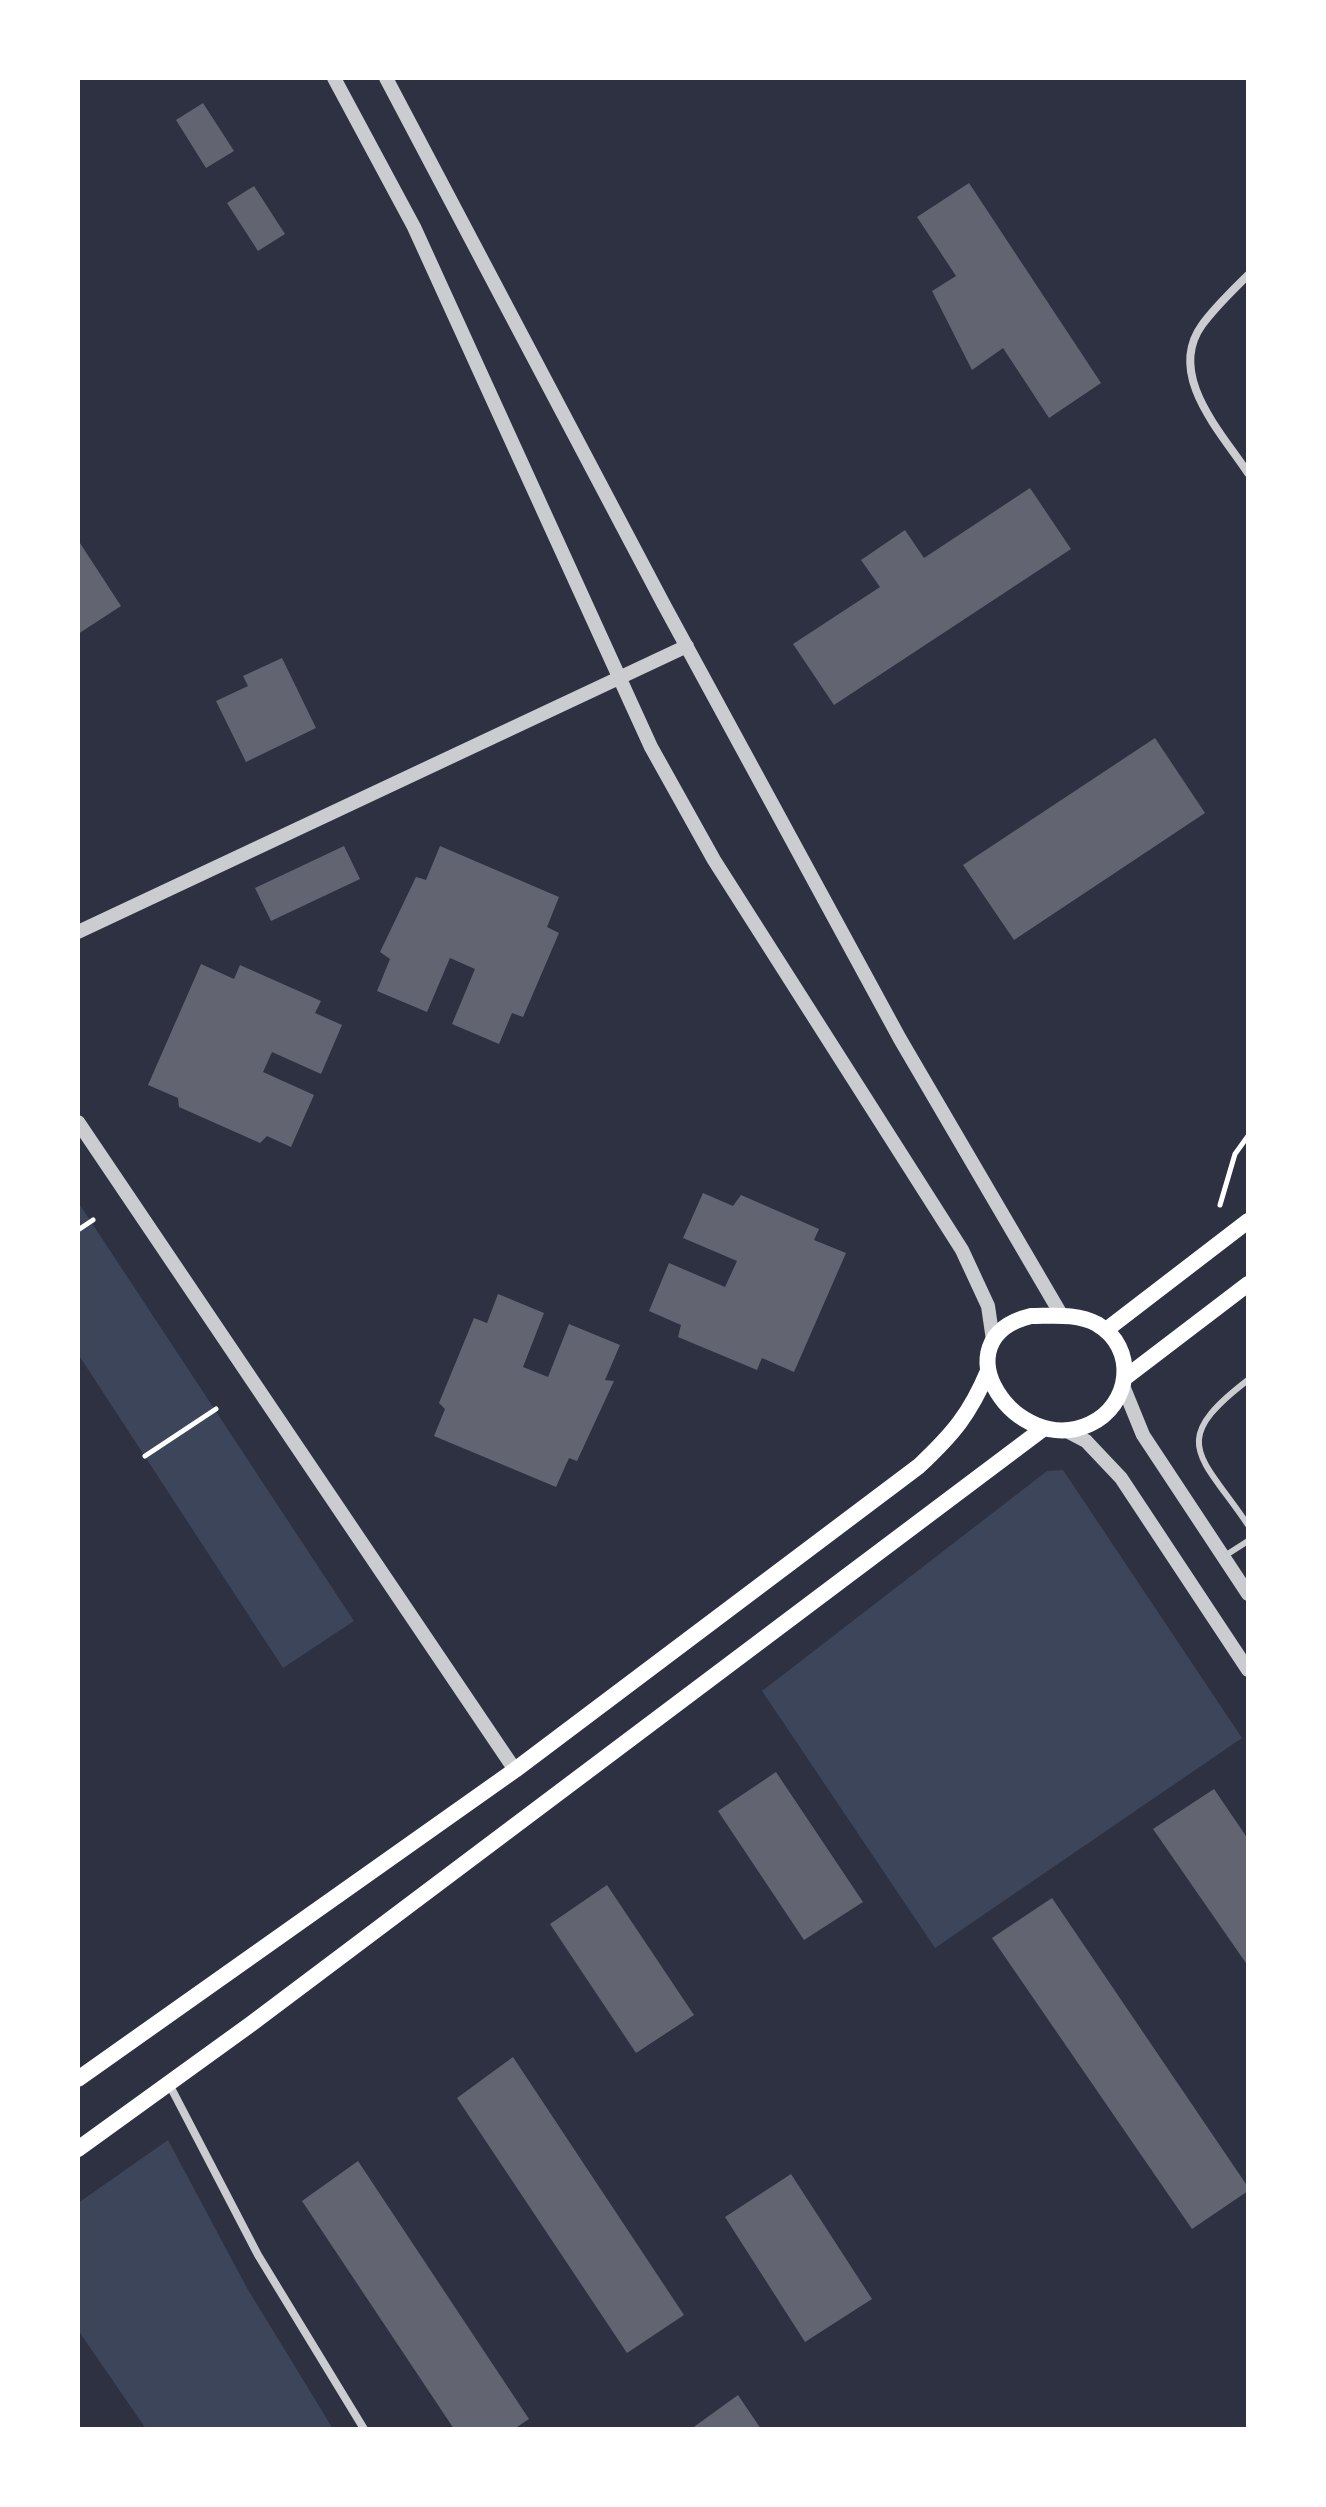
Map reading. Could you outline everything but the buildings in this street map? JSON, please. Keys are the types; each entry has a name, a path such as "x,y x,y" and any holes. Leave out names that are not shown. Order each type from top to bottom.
{"main road":[{"path":"1106,1330 1248,1221"},
{"path":"988,1371 1004,1404 1044,1428 1065,1430 1093,1423 1108,1411 1125,1382 1248,1284"},
{"path":"78,2079 515,1770 919,1466 956,1432 972,1407 988,1371 993,1340 1016,1319 1077,1317 1106,1330 1117,1345 1125,1382"},
{"path":"78,2149 1044,1428"}],"street":[{"path":"334,78 420,240 617,679 714,860 962,1250 988,1306 993,1340"},
{"path":"386,78 687,646 900,1039 1062,1316"},
{"path":"1248,275 1200,327 1191,347 1189,368 1205,407 1248,473"},
{"path":"78,932 687,646"},
{"path":"78,1122 84,1139 515,1770"},
{"path":"1125,1382 1143,1435 1248,1594"},
{"path":"1065,1430 1086,1441 1121,1478 1248,1670"},
{"path":"169,2084 258,2255 364,2429"}],"lane":[{"path":"1248,1380 1215,1405 1199,1426 1198,1451 1248,1525"},
{"path":"1223,1557 1248,1541"}],"path":[{"path":"78,1230 93,1220"},
{"path":"145,1456 216,1409"}],"shaded area":[{"path":"78,1202 354,1621 283,1668 78,1354"},
{"path":"1063,1470 1242,1738 935,1948 762,1691 1047,1471"},
{"path":"168,2140 247,2288 333,2429 146,2429 78,2330 78,2203"}]}
